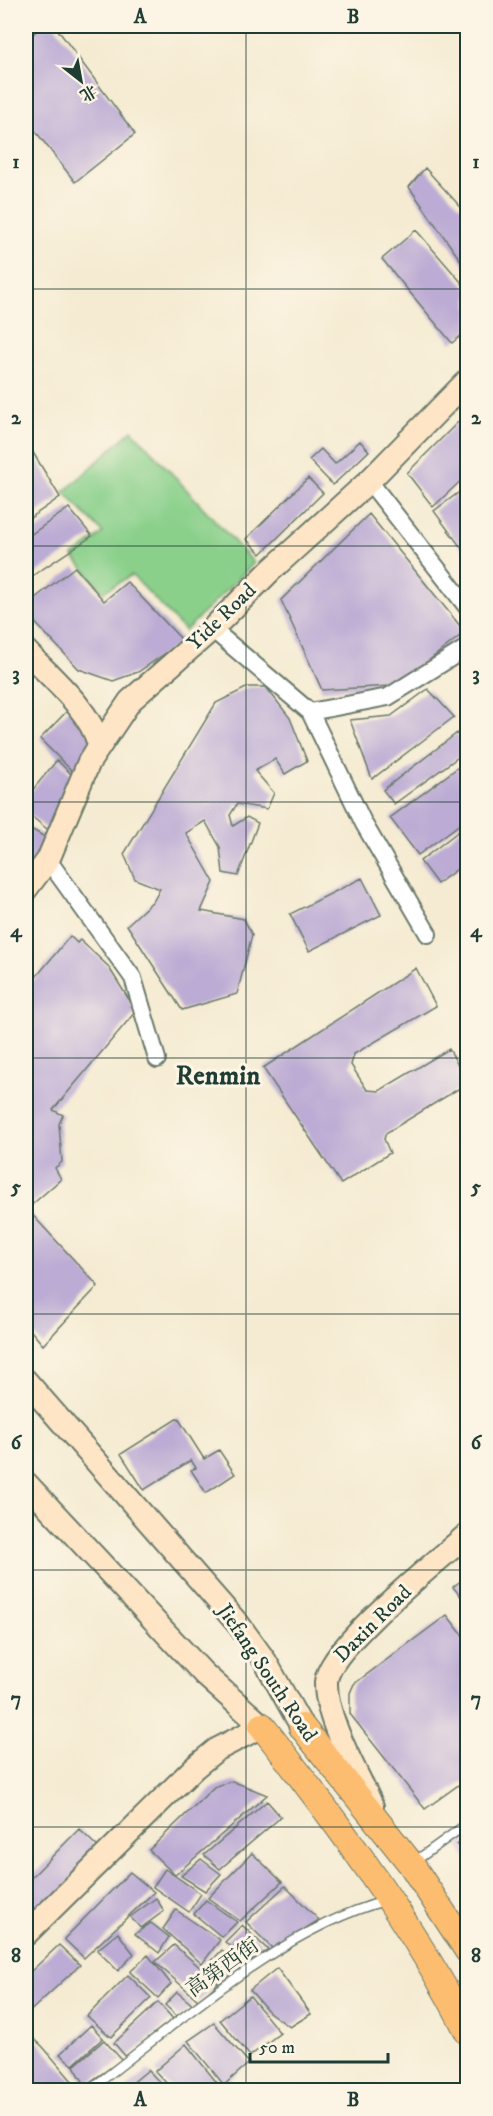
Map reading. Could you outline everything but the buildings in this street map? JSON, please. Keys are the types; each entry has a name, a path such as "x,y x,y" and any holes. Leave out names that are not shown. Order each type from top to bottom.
{"main road":[{"name":"Yide Road","path":"26,889 48,860 89,762 130,701 212,628 270,571 369,481 468,380"},
{"path":"26,651 82,712 94,728 99,744"},
{"name":"Jiefang South Road","path":"26,1382 239,1624 265,1661 302,1727 411,1864 466,1945"},
{"name":"Jiefang South Road","path":"26,1483 190,1659 262,1726 392,1900 440,1979 468,2032"},
{"name":"Daxin Road","path":"385,1832 352,1762 329,1703 326,1682 329,1669 354,1637 468,1534"},
{"path":"26,1934 194,1768 216,1750 262,1726"}],"street":[{"path":"369,481 468,608"},
{"path":"212,628 310,712 364,824 428,934"},
{"path":"310,712 388,697 468,647"},
{"path":"48,860 134,978 157,1059"}],"lane":[{"path":"411,1864 468,1823"},
{"name":"高第西街","path":"89,2091 266,1957 351,1910 392,1900"}],"green space":[{"path":"132,430 254,563 185,631 132,575 103,592 73,556 103,533 64,492"}],"district":[{"name":"Renmin","path":"218,1076"}]}
